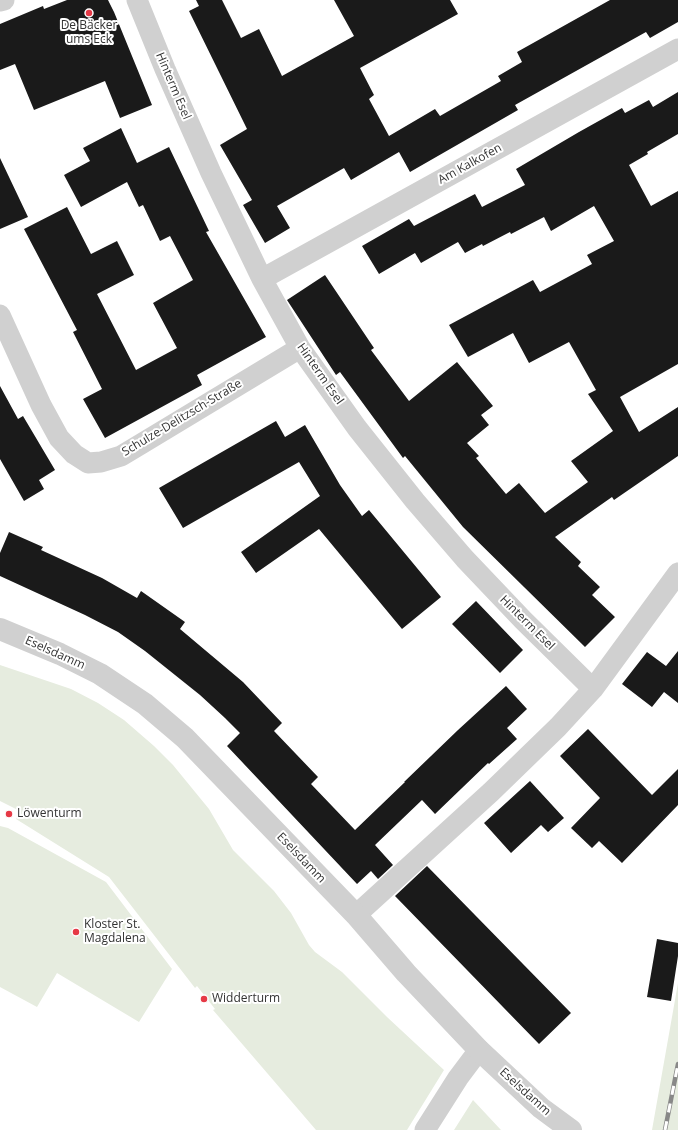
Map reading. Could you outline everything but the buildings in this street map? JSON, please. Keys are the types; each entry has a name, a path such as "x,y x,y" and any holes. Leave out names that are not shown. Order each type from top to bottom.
{"street":[{"path":"0,1 4,0"},
{"name":"Hinterm Esel","path":"137,0 165,69 211,173 262,279 300,348 357,428 415,501 455,547 523,620 593,688"},
{"name":"Am Kalkofen","path":"262,279 678,49"},
{"name":"Schulze-Delitzsch-Straße","path":"0,315 41,405 59,438 74,454 88,463 101,462 121,456 300,348"},
{"path":"356,915 497,786 558,727 593,688 678,573"},
{"name":"Eselsdamm","path":"0,629 60,654 100,674 145,704 185,738 356,915 406,973 479,1050 541,1108 571,1130"},
{"path":"425,1130 458,1078 479,1050"}],"shaded area":[{"path":"0,665 71,689 98,703 124,720 154,746 173,765 209,809 233,850 274,891 291,913 309,945 315,952 342,972 387,1017 444,1070 407,1130 316,1130 213,1010 215,1009 197,986 195,988 109,877 16,819 20,811 0,801"},
{"path":"0,826 8,828 106,882 172,969 139,1022 57,973 37,1007 0,987"},
{"path":"678,983 678,1130 652,1130"},
{"path":"473,1100 501,1130 454,1130"}],"railway":[{"path":"665,1130 678,1064"}],"place":[{"name":"De Bäcker ums Eck","path":"89,13"},
{"name":"Löwenturm","path":"9,814"},
{"name":"Kloster St. Magdalena","path":"76,932"},
{"name":"Widderturm","path":"204,999"}]}
